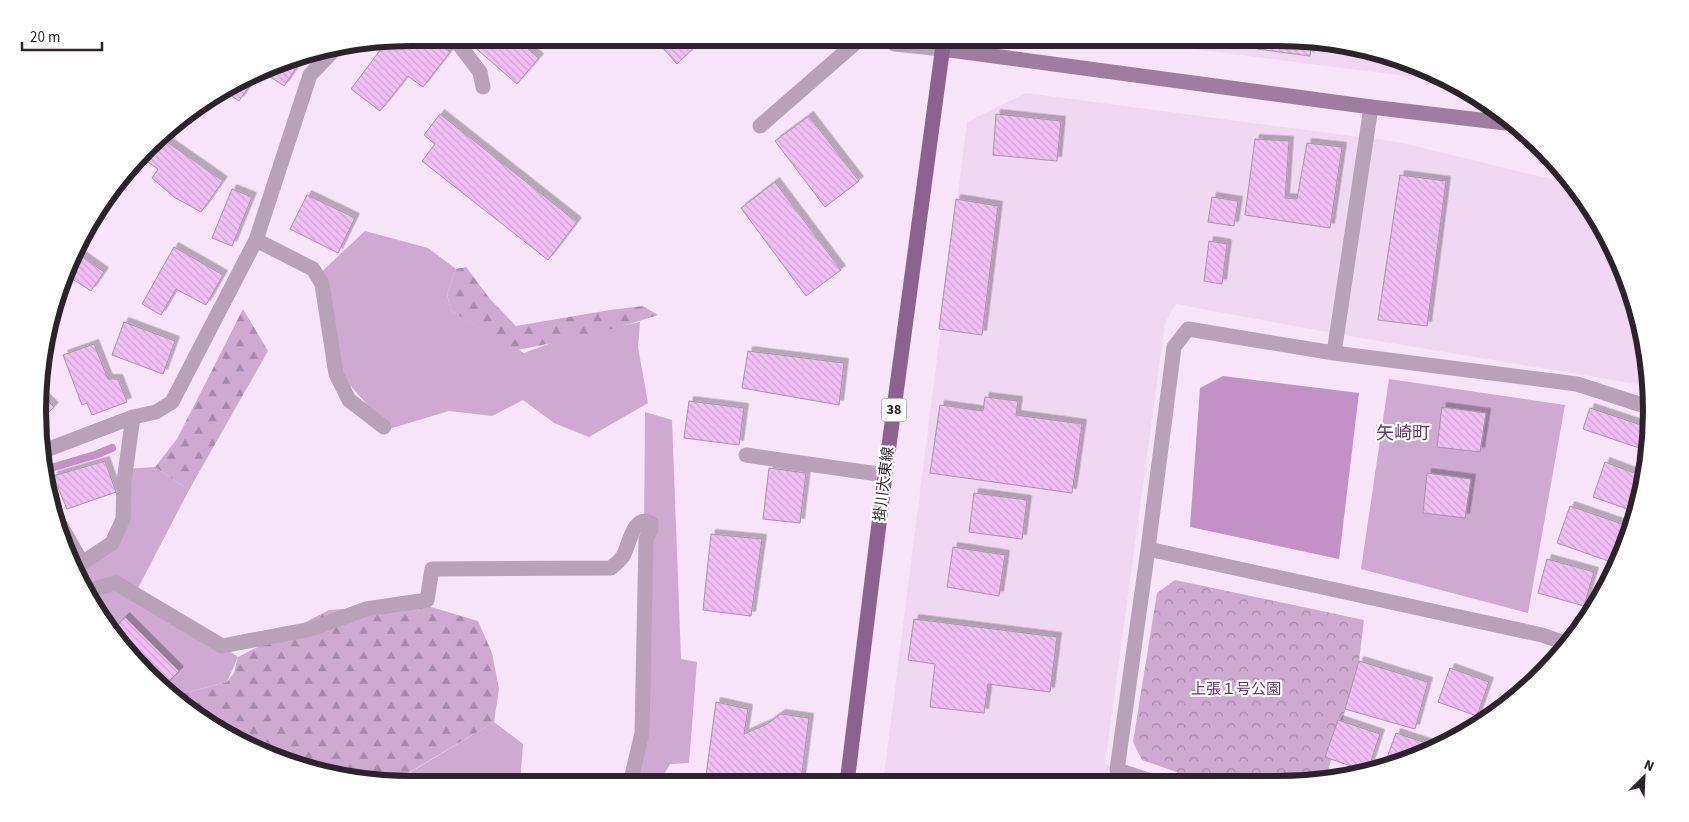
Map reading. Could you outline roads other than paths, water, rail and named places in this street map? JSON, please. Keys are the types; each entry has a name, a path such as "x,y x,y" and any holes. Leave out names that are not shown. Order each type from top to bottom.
{"main road":[{"name":"掛川大東線","path":"848,776 885,475 943,46"}],"street":[{"path":"460,46 480,72 483,87"},
{"path":"760,126 852,46"},
{"path":"963,46 1371,107 1500,122"},
{"path":"48,449 133,417 156,412 172,402 256,240 310,75 328,56"},
{"path":"1334,352 1371,107"},
{"path":"256,240 313,269 322,284 336,374 349,400 384,427"},
{"path":"1136,776 1117,770 1174,347 1188,329 1334,352 1577,384 1643,405"},
{"path":"81,566 112,543 122,519 124,481 133,417"},
{"path":"746,455 885,475"},
{"path":"93,589 116,583 222,646 311,629 366,609 426,600 432,569 610,568 622,556 630,534 642,522 647,521 651,523 651,529 646,539 642,733 632,776"},
{"path":"1148,549 1542,635 1560,641"}],"waterway":[{"path":"51,468 112,448"}],"district":[{"name":"矢崎町","path":"1403,433"}],"park label":[{"name":"上張１号公園","path":"1236,689"}]}
